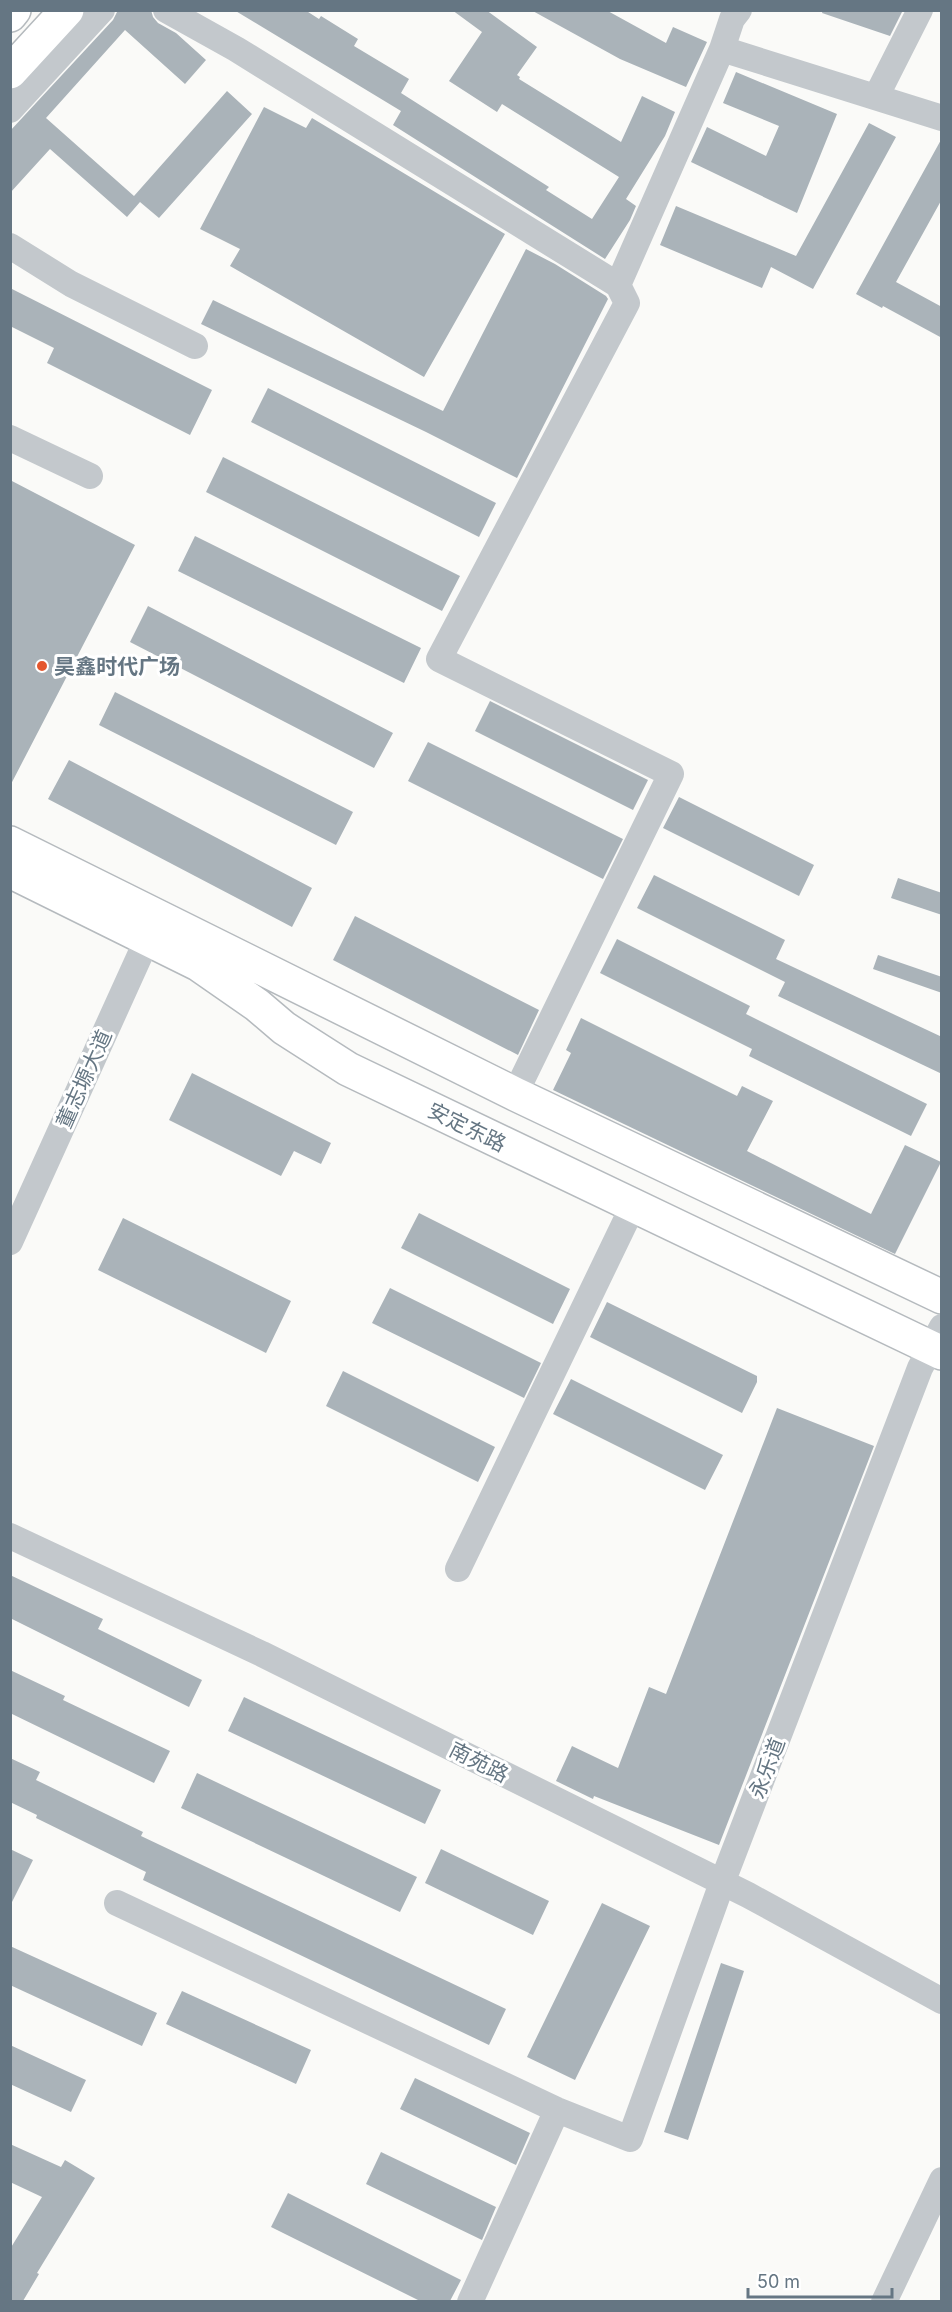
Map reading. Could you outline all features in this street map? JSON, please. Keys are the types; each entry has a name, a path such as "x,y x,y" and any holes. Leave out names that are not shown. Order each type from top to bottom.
{"main road":[{"path":"10,15 14,10"},
{"path":"10,72 67,10"},
{"name":"安定东路","path":"10,843 149,925 198,964 257,1005 284,1028 348,1069 633,1206 938,1342"},
{"name":"安定东路","path":"10,871 149,925 515,1094 942,1297"}],"street":[{"path":"10,110 102,10"},
{"path":"166,10 236,50 618,285 627,303 439,658 671,774 515,1094"},
{"path":"618,285 722,49 732,19 739,10"},
{"path":"876,96 920,10"},
{"path":"722,49 942,118"},
{"path":"10,246 71,284 195,346"},
{"path":"10,438 90,476"},
{"name":"董志塬大道","path":"10,1216 149,925"},
{"name":"董志塬大道","path":"10,1242 149,925"},
{"path":"458,1569 633,1206"},
{"name":"永乐道","path":"557,2109 630,2139 721,1886 916,1379 938,1342"},
{"name":"南苑路","path":"10,1536 262,1654 721,1886 942,2001"},
{"name":"南苑路","path":"10,1546 258,1662 721,1886 942,2010"},
{"path":"117,1903 557,2109 470,2301"},
{"path":"884,2301 942,2180"}],"building":[{"path":"118,10 151,10 158,23 176,33 206,60 185,84 125,30 46,118 134,196 227,91 252,114 159,218 140,202 127,217 50,149 10,193 10,131 113,20"},
{"path":"234,10 305,10 319,19 321,16 358,39 354,46 409,79 401,93 549,187 546,190 592,219 619,177 502,104 497,112 449,81 482,32 452,10 486,10 537,47 517,75 519,79 621,142 642,96 675,112 665,136 626,199 636,206 630,220 605,259 393,125 401,111"},
{"path":"531,10 606,10 666,43 673,27 707,42 686,87 620,59"},
{"path":"823,10 903,10 890,36 822,13"},
{"path":"736,72 837,114 797,213 691,162 707,127 766,156 779,126 723,103"},
{"path":"264,107 306,128 312,118 505,234 424,377 230,266 240,249 200,229"},
{"path":"869,123 896,137 813,289 771,267 762,288 660,245 676,206 796,256"},
{"path":"942,138 942,199 896,282 942,307 942,338 856,294"},
{"path":"526,249 555,264 608,299 517,478 201,324 213,300 443,411"},
{"path":"10,288 212,390 190,435 47,363 54,348 10,326"},
{"path":"268,388 496,503 479,537 251,422"},
{"path":"223,457 460,576 442,611 206,492"},
{"name":"昊鑫时代广场","path":"10,480 135,545 10,786"},
{"path":"195,536 421,648 404,683 178,571"},
{"path":"148,606 393,733 374,768 130,642"},
{"path":"115,692 353,812 336,845 99,725"},
{"path":"490,701 648,780 633,810 475,731"},
{"path":"428,742 623,839 603,879 408,781"},
{"path":"69,760 312,888 292,927 48,799"},
{"path":"679,797 814,865 799,896 663,828"},
{"path":"654,875 785,940 776,959 942,1037 942,1074 778,996 785,982 637,908"},
{"path":"898,878 942,893 942,915 891,898"},
{"path":"355,916 539,1010 518,1055 333,960"},
{"path":"617,939 750,1006 746,1014 927,1104 911,1136 749,1056 752,1049 600,973"},
{"path":"878,955 942,977 942,993 873,969"},
{"path":"581,1018 737,1096 742,1086 773,1101 747,1151 871,1214 905,1145 941,1162 895,1254 553,1090 571,1053 566,1050"},
{"path":"192,1073 331,1143 321,1164 294,1151 281,1176 169,1120"},
{"path":"419,1213 570,1289 553,1324 401,1248"},
{"path":"123,1218 291,1301 266,1353 98,1270"},
{"path":"390,1288 541,1363 524,1398 372,1323"},
{"path":"607,1302 757,1376 757,1382 742,1413 590,1337"},
{"path":"343,1371 495,1447 478,1482 326,1406"},
{"path":"571,1379 723,1455 705,1490 553,1414"},
{"path":"777,1408 874,1446 719,1845 594,1796 593,1799 556,1781 572,1746 618,1768 649,1687 666,1694"},
{"path":"10,1575 103,1619 98,1629 202,1680 189,1707 10,1618"},
{"path":"10,1670 65,1696 63,1700 170,1751 154,1783 10,1713"},
{"path":"244,1697 441,1790 425,1824 228,1731"},
{"path":"10,1758 40,1772 36,1780 143,1832 141,1836 506,2009 489,2045 143,1880 146,1872 36,1818 37,1815 10,1802"},
{"path":"197,1773 417,1877 400,1912 181,1808"},
{"path":"10,1849 33,1860 10,1906"},
{"path":"441,1849 549,1901 533,1935 425,1883"},
{"path":"602,1903 650,1926 575,2080 527,2057"},
{"path":"10,1946 157,2013 142,2046 10,1985"},
{"path":"721,1963 744,1971 688,2140 664,2132"},
{"path":"182,1991 311,2050 296,2084 166,2024"},
{"path":"10,2045 86,2080 71,2112 10,2084"},
{"path":"415,2078 530,2133 516,2165 400,2109"},
{"path":"10,2144 61,2167 65,2160 95,2178 37,2273 39,2274 23,2301 10,2301 10,2249 42,2197 10,2182"},
{"path":"381,2152 496,2207 482,2240 366,2184"},
{"path":"288,2193 461,2280 450,2301 420,2301 271,2227"}],"place":[{"name":"昊鑫时代广场","path":"42,666"}]}
